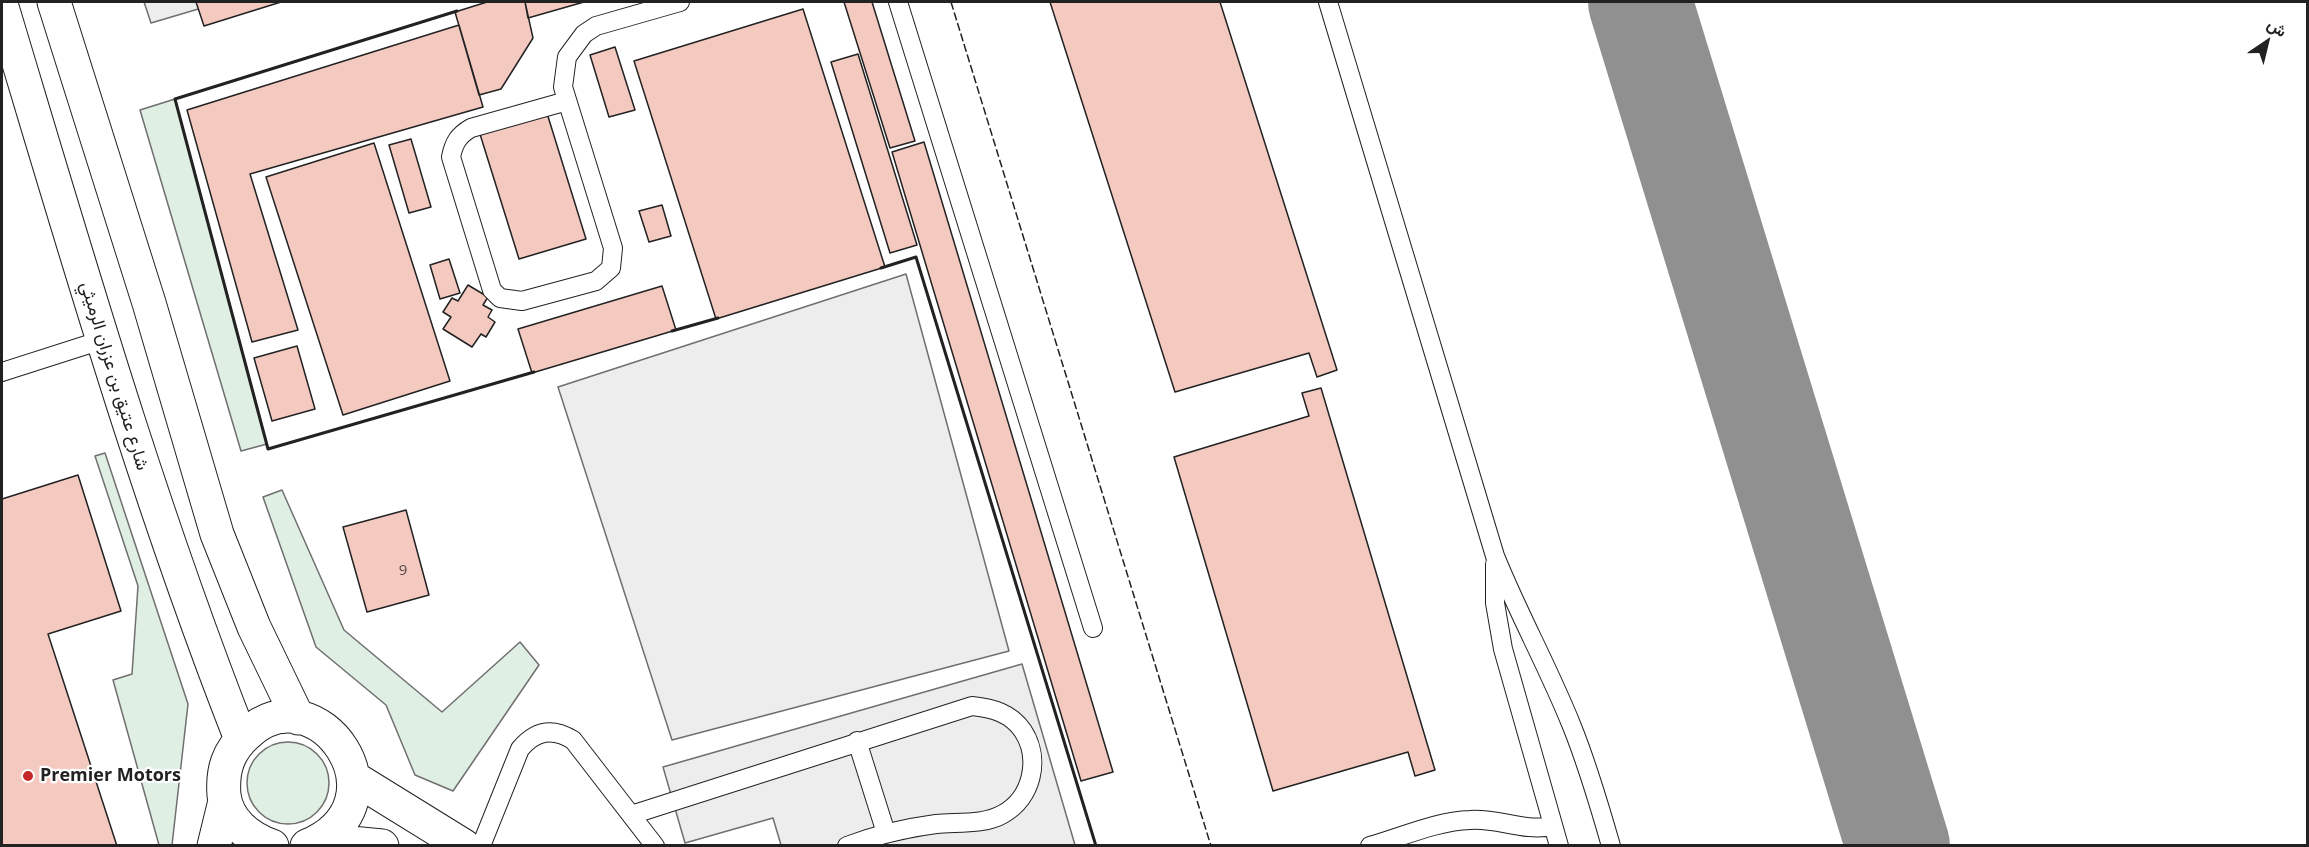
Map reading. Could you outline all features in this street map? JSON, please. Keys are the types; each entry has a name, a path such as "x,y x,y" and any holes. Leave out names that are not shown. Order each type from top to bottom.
{"street":[{"path":"54,2 149,303 217,534 254,627 298,718"},
{"name":"شارع عتيق بن عزران الرميثي","path":"2,7 102,340 170,551 241,739"},
{"path":"272,846 258,841 244,831 232,817 225,801 223,779 228,757 241,739 256,725 276,718 298,718 325,729 336,738 348,756 354,778 353,796 346,814 335,829 314,843"},
{"path":"354,778 464,846"},
{"path":"214,846 225,801"},
{"path":"314,843 382,846"}],"lane":[{"path":"567,101 471,128 461,134 453,145 451,157 487,280 500,298 510,302 522,301 596,281 611,268 612,248 567,101 563,79 567,57 584,34 603,24 680,2"},
{"path":"898,2 1093,628"},
{"path":"1328,2 1496,556 1522,621 1584,757 1611,846"},
{"path":"2,372 102,340"},
{"path":"1496,556 1496,603 1503,649 1559,846"},
{"path":"631,815 972,706 992,708 1009,717 1023,730 1031,748 1033,767 1029,787 1018,803 1003,815 984,821 935,824 886,833 848,846"},
{"path":"481,846 520,749 528,739 538,733 562,734 573,740 655,846"},
{"path":"857,741 886,833"},
{"path":"1370,846 1469,820 1496,822 1524,829 1553,826"}],"green space":[{"path":"175,99 267,444 241,451 140,110"},
{"path":"105,453 188,704 172,845 159,845 113,680 132,674 138,586 95,456"},
{"path":"282,490 344,630 442,712 520,642 539,665 453,791 415,775 386,705 316,647 263,497"},
{"path":"288,742 304,745 317,754 326,767 329,783 326,799 317,812 304,821 288,824 272,821 259,812 250,799 247,783 250,767 259,754 272,745"}],"shaded area":[{"path":"144,2 222,2 151,23"},
{"path":"906,274 1009,651 672,740 558,387"},
{"path":"1022,664 1075,845 781,845 773,818 685,843 663,767"}],"building":[{"path":"196,2 281,2 204,26"},
{"path":"487,2 525,2 533,38 501,89 479,95 455,12"},
{"path":"525,2 584,2 528,18"},
{"path":"844,2 872,2 915,141 890,148"},
{"path":"1050,2 1220,2 1337,370 1317,377 1309,353 1175,392"},
{"path":"803,9 885,267 716,319 634,61"},
{"path":"459,25 483,107 250,174 298,330 252,342 187,110"},
{"path":"615,47 635,110 609,117 590,55"},
{"path":"858,54 917,245 890,253 831,62"},
{"path":"546,110 586,239 519,259 479,131"},
{"path":"411,139 431,207 409,213 389,145"},
{"path":"924,142 1113,772 1081,781 892,152"},
{"path":"374,143 450,381 343,415 266,177"},
{"path":"662,205 671,236 649,242 639,211"},
{"path":"449,259 460,293 440,299 430,265"},
{"path":"468,285 488,297 483,305 492,310 488,317 495,322 486,337 481,334 472,347 443,329 451,317 443,312 452,298 458,301"},
{"path":"662,286 676,330 532,373 518,329"},
{"path":"297,346 315,409 272,421 254,358"},
{"path":"1321,388 1435,770 1415,776 1408,752 1273,791 1174,457 1309,416 1302,393"},
{"path":"78,475 121,611 48,634 117,846 2,846 2,499"},
{"path":"406,510 429,595 367,612 343,527"}],"taxiway":[{"path":"1640,2 1898,846"}],"fence":[{"path":"951,2 1211,846"}],"wall":[{"path":"457,11 175,99 268,449 534,372"},
{"path":"881,268 916,257 1096,846"},
{"path":"672,331 718,318"}],"place":[{"name":"Premier Motors","path":"28,776"}]}
